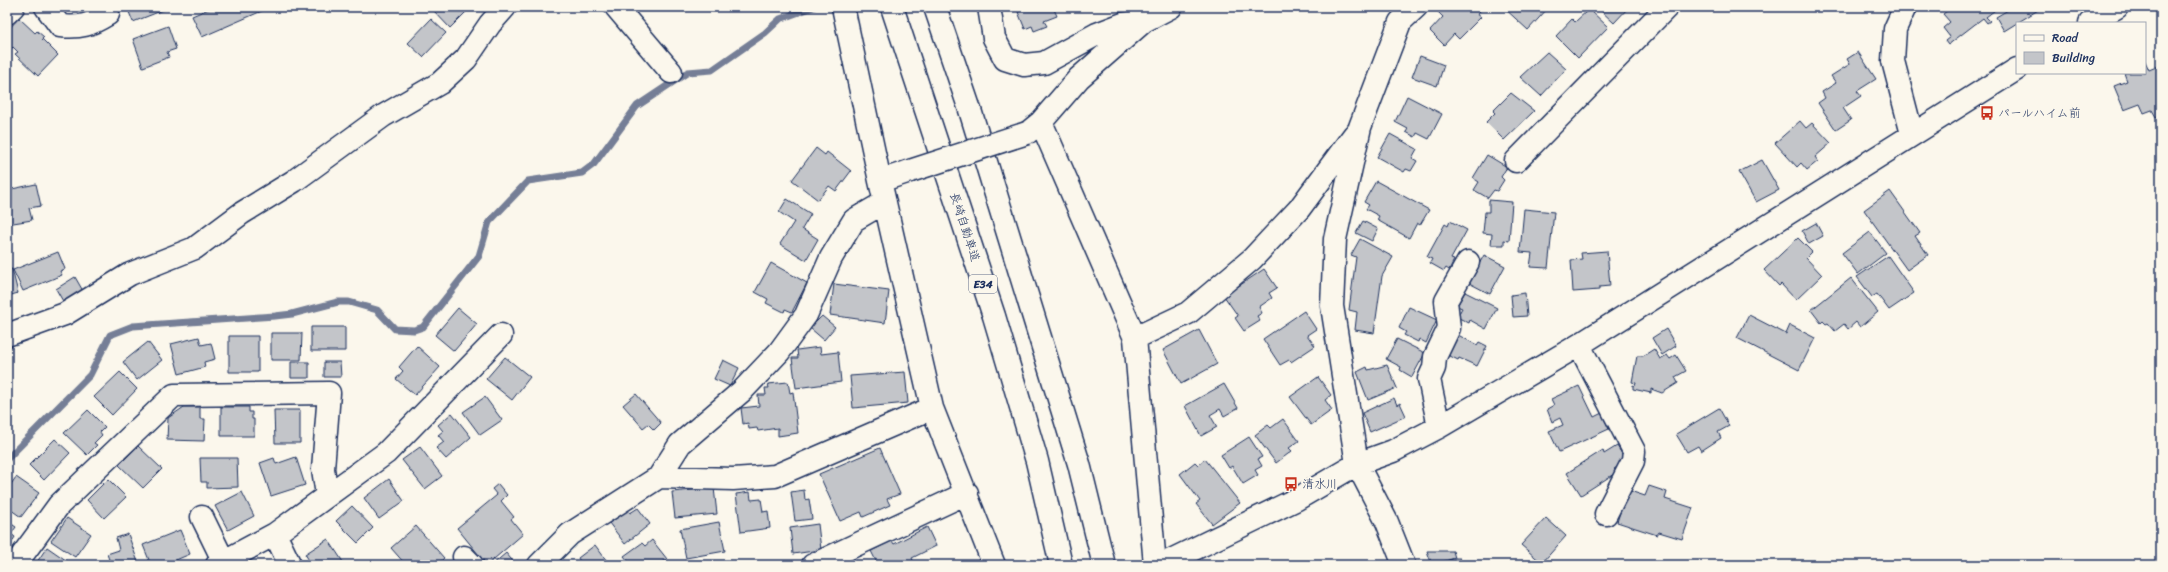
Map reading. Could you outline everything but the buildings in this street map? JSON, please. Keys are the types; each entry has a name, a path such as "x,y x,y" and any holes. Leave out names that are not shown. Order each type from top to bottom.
{"main road":[{"path":"7,13 12,7"},
{"path":"46,7 60,26 76,27 91,24 108,14"},
{"path":"7,335 65,314 130,274 195,248 242,213 294,181 383,116 440,83 466,59 490,24 505,7"},
{"path":"616,7 671,72"},
{"name":"長崎自動車道","path":"892,7 994,316 1037,461 1061,565"},
{"path":"935,7 970,110 1076,457 1104,565"},
{"path":"989,7 994,38 1005,58 1024,65 1044,63 1097,34 1123,24 1144,21"},
{"path":"539,565 570,534 659,477 680,444 742,391 779,352 806,315 831,258 854,220 882,191 910,171 1034,128 1079,78 1144,21 1169,7"},
{"path":"1404,565 1387,522 1357,464 1332,306 1335,239 1360,128 1399,15 1416,7"},
{"path":"1516,161 1667,7"},
{"path":"1905,7 1895,29 1893,61 1912,134"},
{"path":"2092,22 2117,7"},
{"path":"844,10 882,191 932,408 967,493 994,565"},
{"path":"1034,128 1135,338 1164,564 1296,499 1357,464 1393,451 1439,427 1579,345 2016,70"},
{"path":"1135,338 1188,313 1252,259 1300,209 1360,128"},
{"path":"1439,427 1429,379 1434,368 1435,357 1448,328 1446,301 1468,262"},
{"path":"202,517 221,563 275,534 386,453 500,335"},
{"path":"1579,345 1634,452 1633,461 1606,514"},
{"path":"15,565 59,505 174,394 329,393 323,468 327,495"},
{"path":"659,477 733,479 776,476 932,408"},
{"path":"813,565 967,493"},
{"path":"275,534 290,565"}],"waterway":[{"path":"7,459 90,375 110,335 133,326 275,316 292,314 338,302 349,302 377,310 395,329 414,330 423,327 479,256 489,222 528,181 582,173 594,164 637,106 688,72 712,70 765,33 780,19 813,7"}],"place":[{"name":"パールハイム前","path":"1987,113"},
{"name":"清水川","path":"1291,484"}]}
